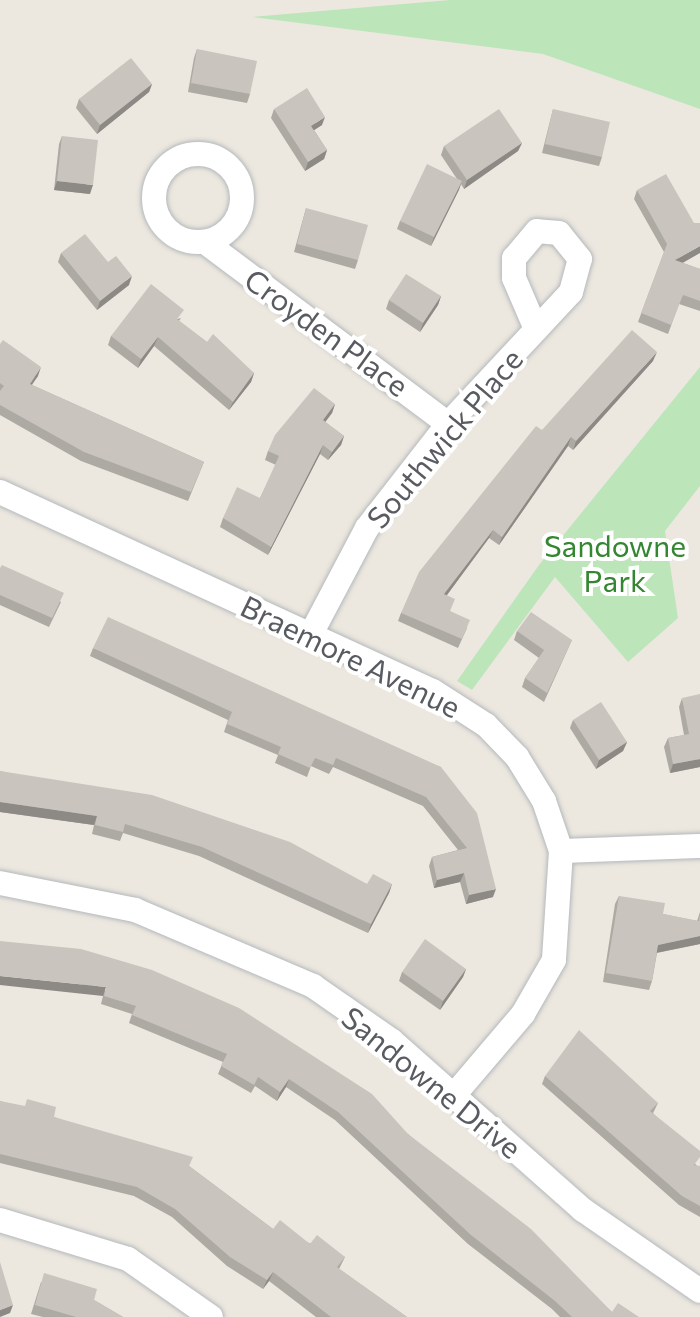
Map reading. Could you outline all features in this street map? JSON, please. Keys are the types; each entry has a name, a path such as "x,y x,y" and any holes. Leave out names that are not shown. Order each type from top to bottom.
{"street":[{"name":"Croyden Place","path":"205,242 448,424"},
{"name":"Southwick Place","path":"310,636 367,528 448,424 536,329"},
{"name":"Braemore Avenue","path":"0,492 433,691 486,725 544,801 561,851 554,960 523,1014 454,1095"},
{"path":"561,851 700,846"},
{"name":"Sandowne Drive","path":"0,883 135,910 253,955 392,1041 583,1210 700,1291"},
{"path":"0,1220 128,1259 211,1317"}],"green space":[{"path":"450,0 700,0 700,109 543,54 252,17"},
{"name":"Sandowne Park","path":"700,367 700,486 665,531 678,618 628,662 555,577 472,690 457,681 539,565"}],"building":[{"path":"197,49 257,61 250,94 191,83"},
{"path":"131,58 152,84 100,125 79,99"},
{"path":"307,88 325,117 311,126 327,150 308,162 274,109"},
{"path":"499,109 522,143 467,180 444,146"},
{"path":"553,109 610,122 602,157 545,144"},
{"path":"62,136 98,140 93,185 57,181"},
{"path":"427,164 462,181 434,237 400,221"},
{"path":"666,174 694,223 700,223 700,246 675,260 700,269 700,301 683,295 671,325 641,313 667,244 637,190"},
{"path":"306,208 368,225 358,260 297,244"},
{"path":"85,234 108,262 116,256 132,276 100,301 61,253"},
{"path":"406,274 441,296 423,323 389,300"},
{"path":"151,284 184,310 177,319 207,342 213,334 254,373 233,402 158,337 141,359 111,336"},
{"path":"632,330 657,352 576,441 571,437 502,537 493,530 444,594 455,599 450,611 470,620 462,639 401,613 419,572 536,426 542,430"},
{"path":"3,340 41,367 30,384 204,462 191,492 84,452 0,405 0,391 4,386 0,383 0,344"},
{"path":"314,388 335,404 323,420 344,436 332,452 323,445 271,547 223,518 237,487 260,498 279,456 268,451 275,435"},
{"path":"2,565 64,593 52,618 0,595"},
{"path":"531,612 572,640 547,693 525,678 544,650 517,631"},
{"path":"108,617 441,767 477,813 496,889 469,895 464,873 437,880 432,857 467,848 426,797 336,758 333,765 315,758 310,768 278,754 281,747 227,724 232,712 93,648"},
{"path":"700,694 700,759 673,764 668,738 689,734 682,698"},
{"path":"601,702 627,742 599,760 573,720"},
{"path":"0,771 152,795 290,842 367,884 373,874 392,884 371,924 202,847 125,824 123,832 95,825 97,816 0,802"},
{"path":"619,896 665,903 663,914 699,921 700,915 700,936 658,945 652,981 606,973"},
{"path":"425,939 466,969 443,1001 402,972"},
{"path":"0,941 81,949 152,970 239,1008 372,1094 408,1134 531,1229 612,1312 618,1303 639,1317 572,1317 471,1235 338,1112 289,1079 280,1092 258,1077 254,1085 221,1066 227,1054 132,1015 136,1006 104,996 106,987 0,976"},
{"path":"579,1030 658,1103 650,1111 700,1151 694,1165 700,1166 700,1206 682,1196 545,1076"},
{"path":"27,1099 56,1107 54,1117 193,1157 189,1166 273,1229 280,1220 310,1244 317,1235 345,1257 337,1267 407,1317 331,1317 273,1272 267,1280 230,1257 175,1209 137,1187 0,1154 0,1101 25,1106"},
{"path":"0,1262 13,1305 0,1310"},
{"path":"44,1273 97,1289 94,1300 123,1317 76,1317 35,1305"}]}
